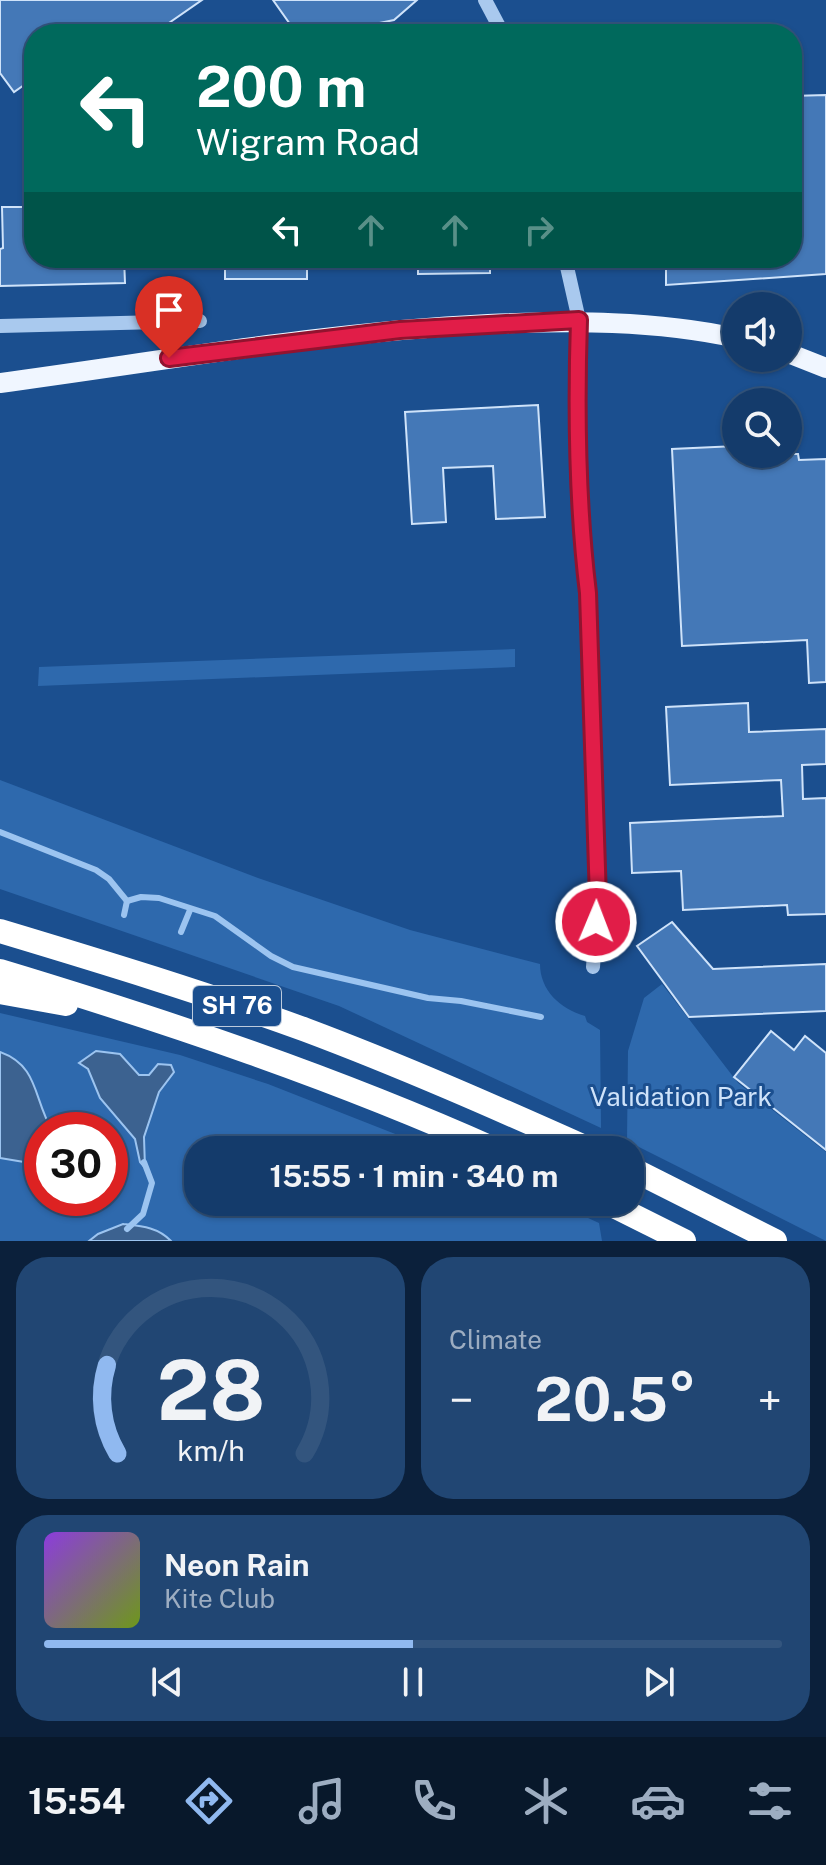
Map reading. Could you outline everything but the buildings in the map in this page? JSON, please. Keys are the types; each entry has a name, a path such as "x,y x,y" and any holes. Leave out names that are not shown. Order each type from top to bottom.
{"highway":[{"name":"SH 76","path":"0,931 196,991 305,1030 559,1136"},
{"name":"SH 76","path":"0,971 299,1068 465,1136"},
{"path":"0,992 68,1004 108,1004"},
{"path":"644,1175 775,1241"},
{"path":"634,1216 684,1241"}],"main road":[{"path":"0,383 340,336 441,326 579,320 722,335"},
{"path":"802,359 826,368"}],"street":[{"path":"485,0 498,24"},
{"path":"567,268 579,320 577,392 581,527 588,593 598,899 593,967"},
{"path":"0,326 200,321"}],"green space":[{"path":"515,649 515,667 38,686 39,667"},
{"path":"0,780 258,878 410,930 540,964 544,982 553,997 567,1009 585,1016 587,1022 600,1030 601,1128 339,1006 0,889"},
{"name":"Validation Park","path":"662,984 738,1083 826,1152 826,1241 644,1150 644,1136 627,1136 628,1051 644,998"},
{"path":"0,1013 180,1055 268,1084 400,1136 184,1136 184,1216 584,1216 599,1223 602,1241 0,1241"}],"shaded area":[{"path":"96,1051 120,1054 139,1075 149,1075 158,1064 171,1065 174,1072 159,1092 144,1137 145,1168 140,1162 135,1139 128,1131 128,1112 112,1112 100,1098 88,1069 79,1063"},
{"path":"0,1052 13,1058 29,1074 44,1112 24,1112 24,1162 0,1158"},
{"path":"123,1224 155,1230 171,1241 89,1241"}],"waterway":[{"path":"0,832 96,870 109,879 127,901"},
{"path":"127,901 141,897 159,898 215,916 271,956 293,967 428,998 461,1001 541,1017"},
{"path":"124,915 127,901"},
{"path":"181,932 190,910"},
{"path":"127,1229 143,1214 152,1183 144,1162"}],"route":[{"path":"169,358 284,342 441,326 579,320 577,413 582,547 588,593 598,899 596,922"}]}
